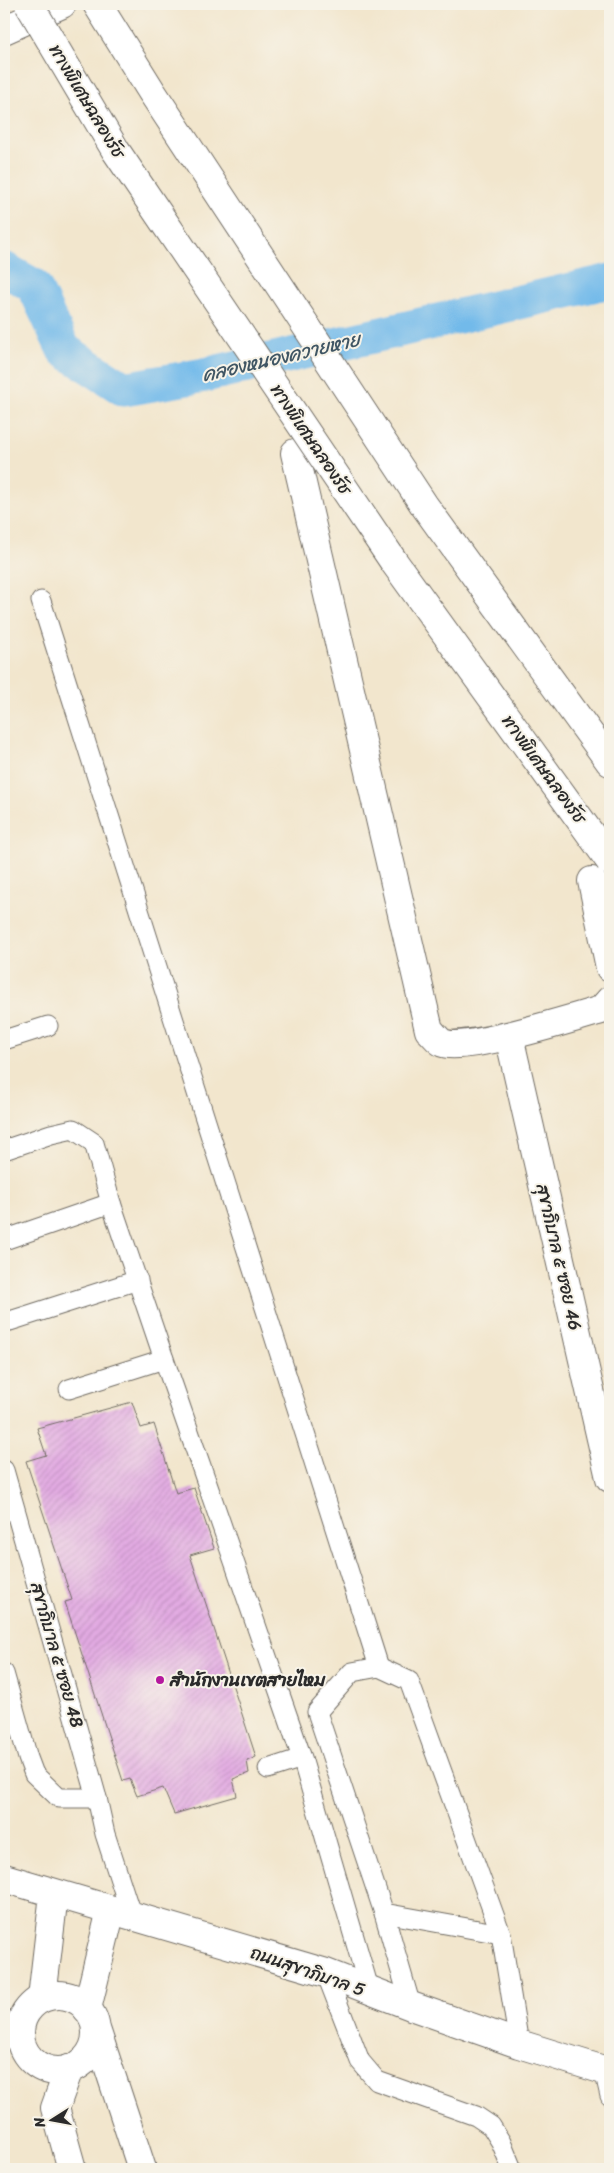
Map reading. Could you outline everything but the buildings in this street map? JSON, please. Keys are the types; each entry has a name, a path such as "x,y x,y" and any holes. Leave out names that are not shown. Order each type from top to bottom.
{"main road":[{"name":"ทางพิเศษฉลองรัช","path":"29,4 116,151 383,546 610,861"},
{"path":"4,30 62,4"},
{"path":"97,4 152,92 424,505 610,762"},
{"path":"295,453 429,1030 443,1043 458,1045 508,1036 601,1010 610,1000"},
{"path":"592,881 610,968"},
{"name":"สุขาภิบาล ๕ ซอย 46","path":"508,1036 610,1478"},
{"name":"ถนนสุขาภิบาล 5","path":"4,1878 326,1973 370,1992 519,2044 608,2079"},
{"path":"42,1998 54,1894"},
{"path":"122,1914 92,2020 94,2045 89,2056 80,2064 69,2069 56,2071 44,2068 33,2062 25,2052 21,2040 21,2027 25,2016 32,2005 42,1998 54,1995 67,1996 79,2001 92,2020 142,2169"},
{"path":"69,2069 55,2108 72,2169"}],"lane":[{"path":"41,601 380,1667"},
{"path":"4,1040 48,1026"},
{"path":"4,1150 51,1134 73,1130 94,1143 164,1359 302,1758 370,1992"},
{"path":"4,1240 112,1203"},
{"path":"4,1320 10,1321 138,1280"},
{"path":"68,1389 164,1359"},
{"name":"สุขาภิบาล ๕ ซอย 48","path":"4,1470 10,1514 97,1798 122,1914"},
{"path":"411,2006 384,1913 317,1712 352,1672 380,1667 408,1681 501,1934 519,2044"},
{"path":"4,1672 34,1774 59,1798 97,1798"},
{"path":"268,1769 302,1758"},
{"path":"384,1913 501,1934"},
{"path":"326,1973 360,2062 377,2081 476,2116 491,2126 501,2142 512,2169"}],"waterway":[{"name":"คลองหนองควายหาย","path":"4,269 34,286 64,350 124,389 205,375 610,281"}],"place":[{"name":"สำนักงานเขตสายไหม","path":"160,1680"}]}
